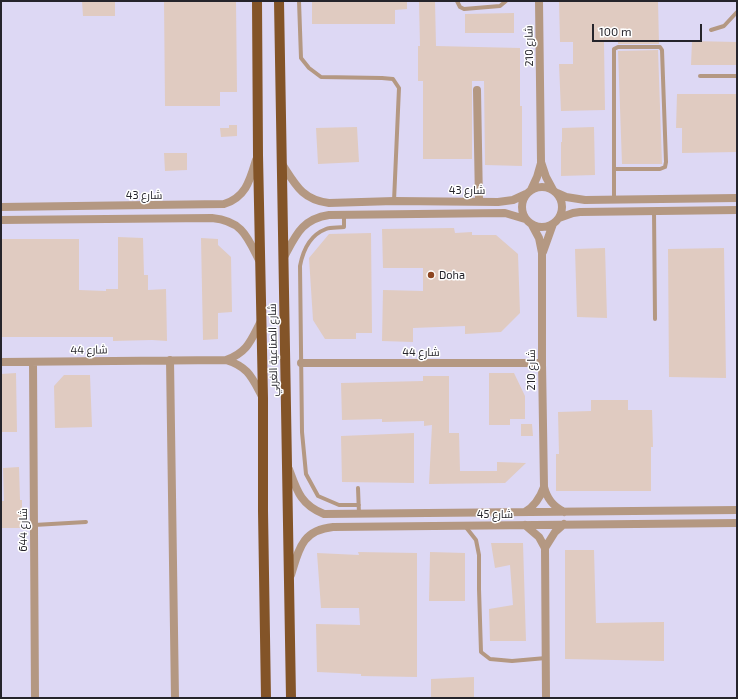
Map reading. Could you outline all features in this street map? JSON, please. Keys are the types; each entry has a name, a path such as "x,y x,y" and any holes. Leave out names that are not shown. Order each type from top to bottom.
{"main road":[{"name":"شارع الصناعية الغربي","path":"257,1 266,698"},
{"name":"شارع الصناعية الغربي","path":"279,2 291,698"}],"street":[{"name":"شارع 210","path":"529,192 537,177 541,162 539,1"},
{"path":"477,90 478,202"},
{"name":"شارع 43","path":"1,207 224,204 231,202 243,192 250,178 258,155"},
{"name":"شارع 210","path":"541,162 546,177 555,192"},
{"name":"شارع 43","path":"282,163 298,188 304,194 316,200 329,203 394,201 506,201 529,192"},
{"path":"737,198 585,200 566,197 549,188 540,187 529,192 522,204 523,214 526,219 532,225 541,227 553,224 559,218 580,212 737,210"},
{"path":"555,192 562,205 559,218"},
{"path":"284,257 297,234 303,227 310,221 319,217 344,215 506,213 526,219"},
{"path":"1,220 222,219 237,226 247,237 260,262"},
{"name":"شارع 210","path":"542,253 553,224"},
{"name":"شارع 210","path":"525,512 535,504 544,487 542,253 539,238 532,225"},
{"name":"شارع 44","path":"226,360 242,353 248,347 262,319"},
{"path":"170,360 175,698"},
{"name":"شارع 44","path":"1,362 226,360 242,366 248,372 263,398"},
{"name":"شارع 644","path":"33,362 36,698"},
{"name":"شارع 44","path":"301,363 542,363"},
{"name":"شارع 45","path":"287,464 300,497 311,508 324,514 737,510"},
{"name":"شارع 210","path":"544,487 549,499 558,509 564,512"},
{"name":"شارع 45","path":"289,584 301,546 307,537 315,531 324,528 737,523"},
{"path":"545,548 551,537 564,524"},
{"path":"524,525 539,537 545,548 546,698"}],"lane":[{"path":"298,1 302,58 309,68 321,77 393,79 399,88 394,201"},
{"path":"457,1 460,7 464,9 500,6 506,1"},
{"path":"711,30 724,26 737,12"},
{"path":"614,200 614,49 618,47 660,47 662,50 665,167 660,169 615,169"},
{"path":"700,76 737,76"},
{"path":"654,211 655,319"},
{"path":"344,215 344,227 326,229 311,238 302,255 300,266 302,432 306,474 318,496 339,505 359,505"},
{"path":"358,488 359,514"},
{"path":"34,525 86,522"},
{"path":"465,526 476,540 479,555 481,652 490,659 512,661 546,658"}],"shaded area":[{"path":"1,1 737,1 737,698 1,698"}],"building":[{"path":"82,1 115,1 115,16 83,16"},
{"path":"164,1 236,1 237,92 220,92 220,106 165,106"},
{"path":"312,1 407,1 407,9 395,10 395,24 312,24"},
{"path":"419,1 435,1 436,46 520,48 522,166 485,165 484,81 472,81 472,159 423,159 423,81 418,81 418,46 420,46"},
{"path":"559,1 658,1 659,44 618,44 618,42 604,42 605,110 561,111 559,64 573,64 573,42 560,42"},
{"path":"514,13 514,33 465,33 465,14"},
{"path":"692,41 737,42 737,65 691,65"},
{"path":"658,50 662,164 622,164 618,51"},
{"path":"677,94 737,94 737,152 682,153 682,128 676,128"},
{"path":"229,125 237,125 237,136 221,137 220,128 229,128"},
{"path":"357,127 359,162 318,164 316,128"},
{"path":"594,127 595,175 561,176 562,128"},
{"path":"164,153 187,153 187,170 165,171"},
{"path":"454,228 455,233 472,232 472,235 496,235 518,254 520,313 501,332 465,334 465,326 413,328 413,342 382,341 383,290 423,291 423,268 383,268 382,229"},
{"path":"371,233 372,333 356,333 356,339 325,339 313,320 309,258 329,234"},
{"path":"118,237 143,238 144,275 148,275 148,290 166,289 167,341 113,341 113,337 1,337 1,239 79,239 79,290 106,291 106,289 118,289"},
{"path":"201,238 218,239 218,245 231,257 232,312 218,313 218,339 203,340"},
{"path":"605,248 607,318 577,317 575,249"},
{"path":"724,248 726,378 669,377 668,249"},
{"path":"16,373 17,432 1,432 1,374"},
{"path":"489,373 514,373 525,396 525,419 510,419 510,425 489,425"},
{"path":"64,375 90,375 92,427 55,428 54,386"},
{"path":"423,376 449,376 449,433 459,433 460,471 497,471 497,462 526,463 505,483 429,484 432,425 424,426 424,421 382,422 382,419 342,420 341,383 423,381"},
{"path":"591,400 628,400 628,410 652,410 653,447 651,447 651,491 556,491 556,454 559,454 558,412 591,411"},
{"path":"521,424 532,424 533,436 521,436"},
{"path":"414,433 414,483 342,482 341,436"},
{"path":"19,467 20,500 22,500 22,528 1,528 1,501 4,501 3,468"},
{"path":"491,543 523,543 526,641 490,641 489,609 513,605 510,565 495,568"},
{"path":"565,550 594,550 596,623 664,622 664,661 565,659"},
{"path":"358,552 417,553 417,677 361,676 361,674 317,672 316,624 360,625 359,608 321,608 317,553 359,555"},
{"path":"430,552 465,553 465,601 429,601"},
{"path":"474,677 474,698 431,698 431,679"}],"place":[{"name":"Doha","path":"431,275"}]}
